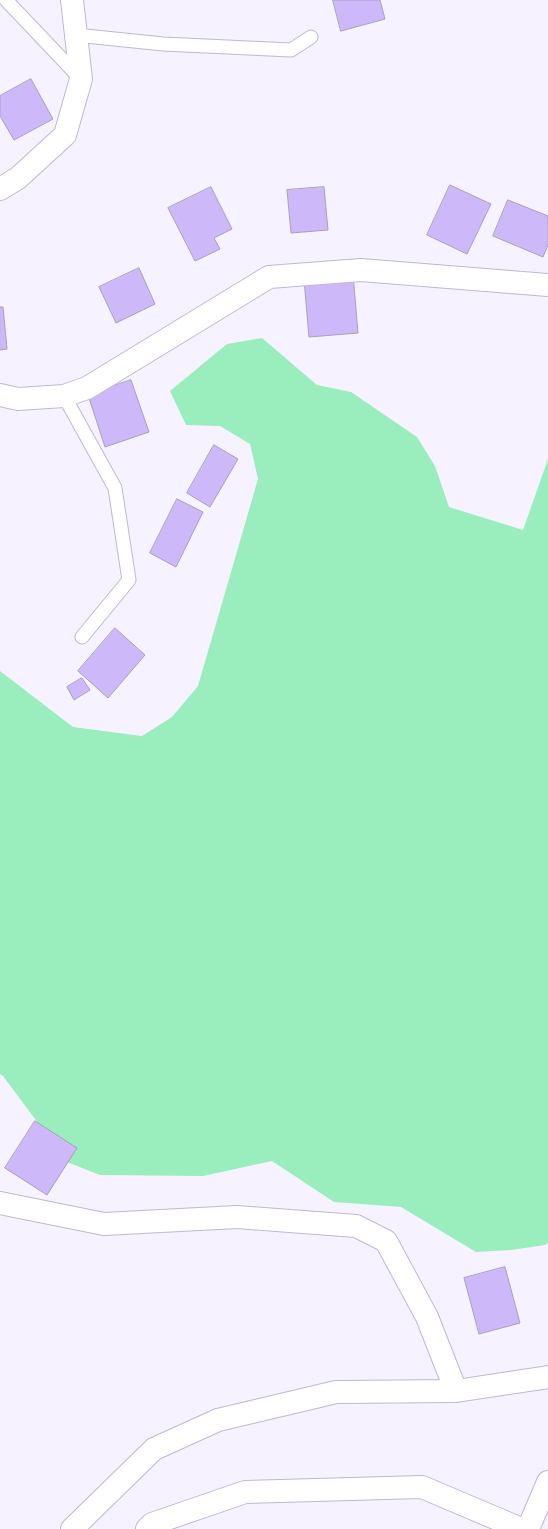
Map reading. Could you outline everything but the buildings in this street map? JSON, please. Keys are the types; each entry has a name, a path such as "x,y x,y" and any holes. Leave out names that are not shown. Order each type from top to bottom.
{"street":[{"path":"0,189 18,178 65,134 81,79 72,0"},
{"path":"0,395 18,399 64,396 86,388 270,277 362,270 548,285"},
{"path":"0,1203 104,1224 237,1217 356,1226 386,1241 427,1317 456,1391"},
{"path":"72,1529 154,1448 218,1420 336,1392 456,1391 548,1377"},
{"path":"528,1529 548,1482"},
{"path":"147,1529 152,1524 245,1492 422,1487 521,1529"}],"lane":[{"path":"6,0 81,79"},
{"path":"76,34 163,44 291,50 311,37"},
{"path":"64,396 115,488 129,580 82,637"}],"green space":[{"path":"262,338 317,385 351,392 417,437 435,466 449,507 523,530 548,459 548,1243 545,1245 511,1250 476,1252 401,1207 334,1202 272,1161 203,1176 100,1175 67,1162 0,1074 0,671 73,727 142,736 172,717 198,686 258,479 250,444 220,426 186,425 170,391 227,344"}]}
